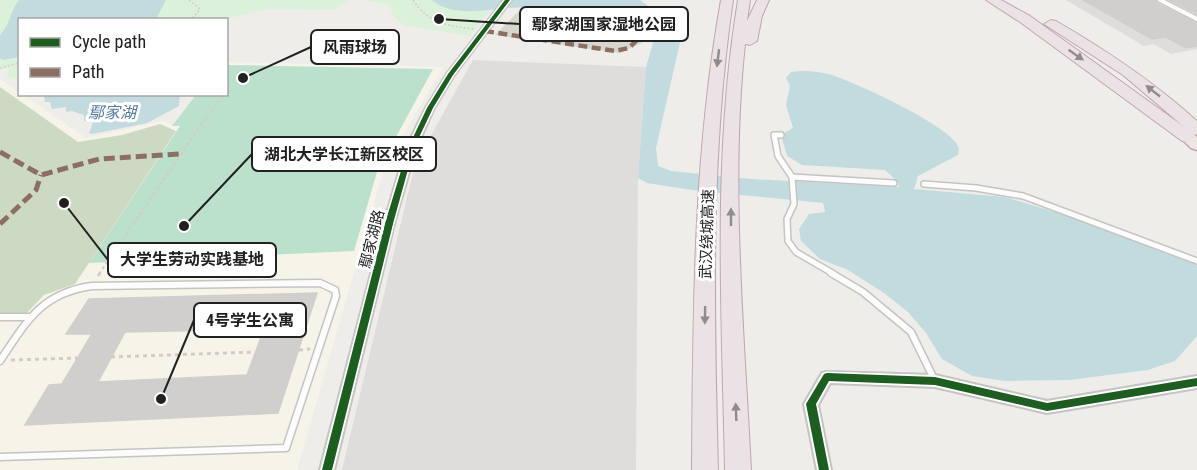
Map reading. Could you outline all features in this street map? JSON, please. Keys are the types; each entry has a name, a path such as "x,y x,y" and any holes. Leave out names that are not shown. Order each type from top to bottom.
{"highway":[{"name":"武汉绕城高速","path":"705,470 704,353 708,185 716,78 728,0"},
{"name":"武汉绕城高速","path":"738,470 731,265 731,162 735,80 744,0"},
{"path":"731,162 753,27 757,10 763,0"},
{"path":"987,0 1025,19"},
{"path":"992,0 1025,19 1194,137"},
{"path":"1006,2 1088,45 1157,94 1194,137"}],"street":[{"name":"鄢家湖路","path":"327,470 390,220 411,148 440,90 508,0"},
{"path":"824,470 811,404 827,377 935,381 1047,407 1197,382"}],"lane":[{"path":"1160,0 1197,20"},
{"path":"781,135 774,135 777,156 789,176 894,183"},
{"path":"792,177 794,204 787,219 788,241 796,252 862,292 910,332 935,381"},
{"path":"924,184 976,188 1023,196 1197,261"},
{"path":"0,361 38,307 59,293 92,286 320,284 330,286 336,296 286,448 2,460"},
{"path":"0,317 30,317"}],"path":[{"path":"189,0 200,9 193,18"},
{"path":"413,0 422,15 445,26 484,32"},
{"path":"0,68 18,64"},
{"path":"228,89 231,85"},
{"path":"92,286 180,154 223,96"},
{"path":"111,357 255,352"},
{"path":"0,361 77,358"}],"shaded area":[{"path":"1066,0 1197,0 1197,49 1171,54 1153,44 1144,46"},
{"path":"518,12 591,13 625,17 645,27 647,35 642,43 619,53 495,35"},
{"path":"473,60 646,67 638,178 636,470 342,470 415,164"},
{"path":"228,62 443,67 384,168 297,470 0,470 0,79 18,91 18,96 25,96 86,138 162,121 173,125 196,96 228,96"}],"green space":[{"path":"0,0 349,0 334,10 268,9 228,19 18,18 18,78 12,79 6,75 10,68 0,70"},
{"path":"363,0 499,0 470,36 404,25 394,17 389,5"},
{"path":"228,65 433,69 377,172 354,251 89,263 180,126 172,126 195,96 228,96"},
{"path":"0,87 78,142 122,135 160,124 176,131 75,284 44,295 23,317 0,317"}],"water":[{"path":"19,0 166,0 157,18 18,18 18,57 3,60 0,58 0,35"},
{"path":"432,0 640,0 674,25 681,38 656,148 658,166 671,171 751,179 899,187 898,182 885,170 802,165 787,156 781,135 793,128 786,105 790,86 786,78 791,72 823,73 857,85 919,116 951,137 958,146 958,155 918,176 914,189 1005,197 1071,217 1197,265 1197,336 1175,361 1148,370 1069,380 1005,381 972,376 942,359 926,333 908,312 884,293 848,270 820,259 801,241 799,229 809,214 825,212 823,203 692,190 647,183 638,178 646,67 655,36 645,23 630,16 596,9 539,7 458,11 448,9"},
{"name":"鄢家湖","path":"44,96 180,96 179,106 147,123 92,134 89,133 94,119 84,121 84,115 72,111 66,112 66,107 52,109 50,102 45,102"}],"building":[{"path":"1083,0 1156,0 1158,4 1197,23 1197,46 1186,48 1166,37 1152,39"},
{"path":"1169,0 1197,0 1197,14"},
{"path":"317,293 278,413 25,425 49,385 62,384 92,334 66,334 89,299","holes":["264,329 247,375 98,382 125,332"]}],"marked path":[{"path":"485,31 615,51 629,48 638,39 638,30 612,19 578,16 545,22 520,36"},
{"path":"0,152 41,175 99,159 180,154"},
{"path":"0,224 36,190 41,175"}],"cycle path":[{"path":"327,470 390,220 411,148 430,108 451,74 508,0"},
{"path":"824,470 811,404 827,377 935,381 1047,407 1197,382"}],"place":[{"name":"鄢家湖国家湿地公园","path":"439,19"},
{"name":"风雨球场","path":"243,78"},
{"name":"大学生劳动实践基地","path":"64,203"},
{"name":"湖北大学长江新区校区","path":"184,226"},
{"name":"4号学生公寓","path":"161,399"}]}
